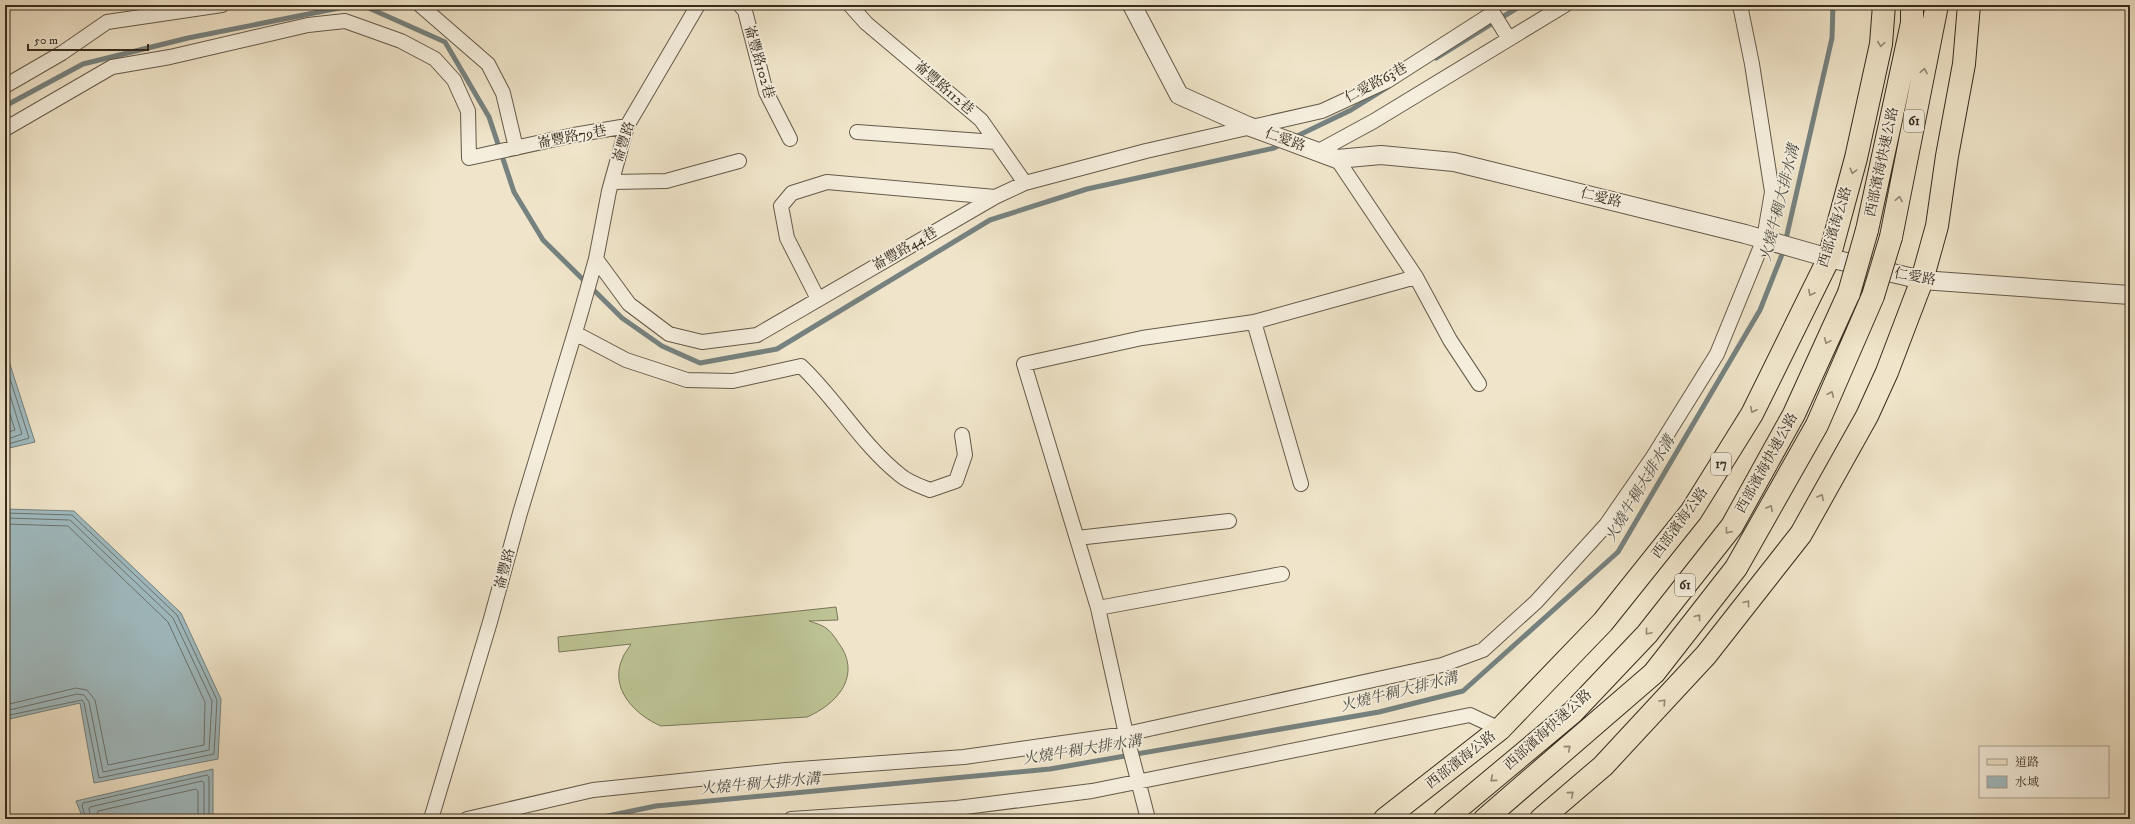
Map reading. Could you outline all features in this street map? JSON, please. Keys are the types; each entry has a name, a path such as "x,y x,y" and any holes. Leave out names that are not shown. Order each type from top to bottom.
{"main road":[{"name":"西部濱海公路","path":"1385,819 1500,729 1603,622 1691,512 1752,414 1829,258 1856,158 1881,44 1884,5"},
{"name":"西部濱海快速公路","path":"1445,819 1573,712 1647,634 1732,526 1794,414 1849,293 1867,230 1912,24 1912,5"},
{"name":"西部濱海快速公路","path":"1485,819 1654,673 1736,568 1817,425 1873,296 1891,237 1937,5"},
{"path":"1541,819 1604,766 1706,655 1801,534 1867,416 1922,280 1937,226 1947,156 1964,64 1970,5"}],"street":[{"path":"5,86 62,53 107,22 222,5"},
{"path":"420,5 488,64 504,94 516,148"},
{"name":"崙豐路","path":"431,819 490,622 520,513 579,319 594,265 612,182 627,126 698,5"},
{"name":"崙豐路102巷","path":"740,5 745,11 766,92 790,139"},
{"name":"崙豐路112巷","path":"850,5 866,23 980,120 1025,183"},
{"name":"仁愛路","path":"1132,5 1179,95 1248,126 1337,159 1381,155 1454,162 1764,239 1829,258 1922,280 2130,295"},
{"path":"1317,152 1374,121 1565,5"},
{"path":"467,819 593,790 786,770 964,757 1126,734 1442,665 1483,650 1536,602 1606,525 1717,354 1764,239 1772,192 1752,64 1740,5"},
{"name":"仁愛路63巷","path":"1248,126 1322,111 1387,81 1493,13 1509,40"},
{"name":"崙豐路79巷","path":"5,129 112,67 170,56 308,25 345,20 401,41 435,59 454,80 468,111 470,158 574,135 627,126"},
{"name":"崙豐路44巷","path":"594,265 629,304 669,334 702,342 757,335 995,197 1025,183 1248,126"},
{"path":"857,132 996,142"},
{"path":"1337,159 1416,278 1450,340 1479,384"},
{"path":"612,182 666,181 739,161"},
{"path":"818,299 787,238 781,206 792,193 827,182 995,197"},
{"path":"1148,819 1126,734 1098,608 1024,364 1142,338 1254,322 1416,278"},
{"path":"1254,322 1301,484"},
{"path":"575,333 626,360 686,380 733,381 801,366 821,385 873,450 901,476 930,490 956,481 965,454 962,435"},
{"path":"1077,538 1229,521"},
{"path":"1098,608 1282,574"},
{"path":"791,819 958,808 1092,791 1139,783 1318,744 1470,715 1500,729"}],"green space":[{"path":"836,607 838,620 809,621 828,630 835,637 842,648 847,659 848,670 846,680 842,690 827,706 807,717 661,726 642,715 634,708 622,690 619,679 619,668 624,655 631,644 559,652 558,637"}],"water":[{"path":"5,349 35,442 5,449"},
{"path":"5,509 74,511 181,613 221,699 218,759 94,783 80,703 5,720"},
{"path":"213,769 213,819 83,819 76,801"}],"waterway":[{"path":"5,106 83,64 188,38 354,5"},
{"path":"362,5 445,42 489,117 514,192 543,240 622,318 662,346 700,363 777,349 990,220 1087,189 1274,148 1282,144"},
{"path":"1436,58 1522,5"},
{"name":"火燒牛稠大排水溝","path":"593,819 656,806 1050,769 1379,712 1463,691 1618,552 1760,310 1783,252 1832,38 1833,5"},
{"path":"1293,138 1351,110 1388,87"}]}
